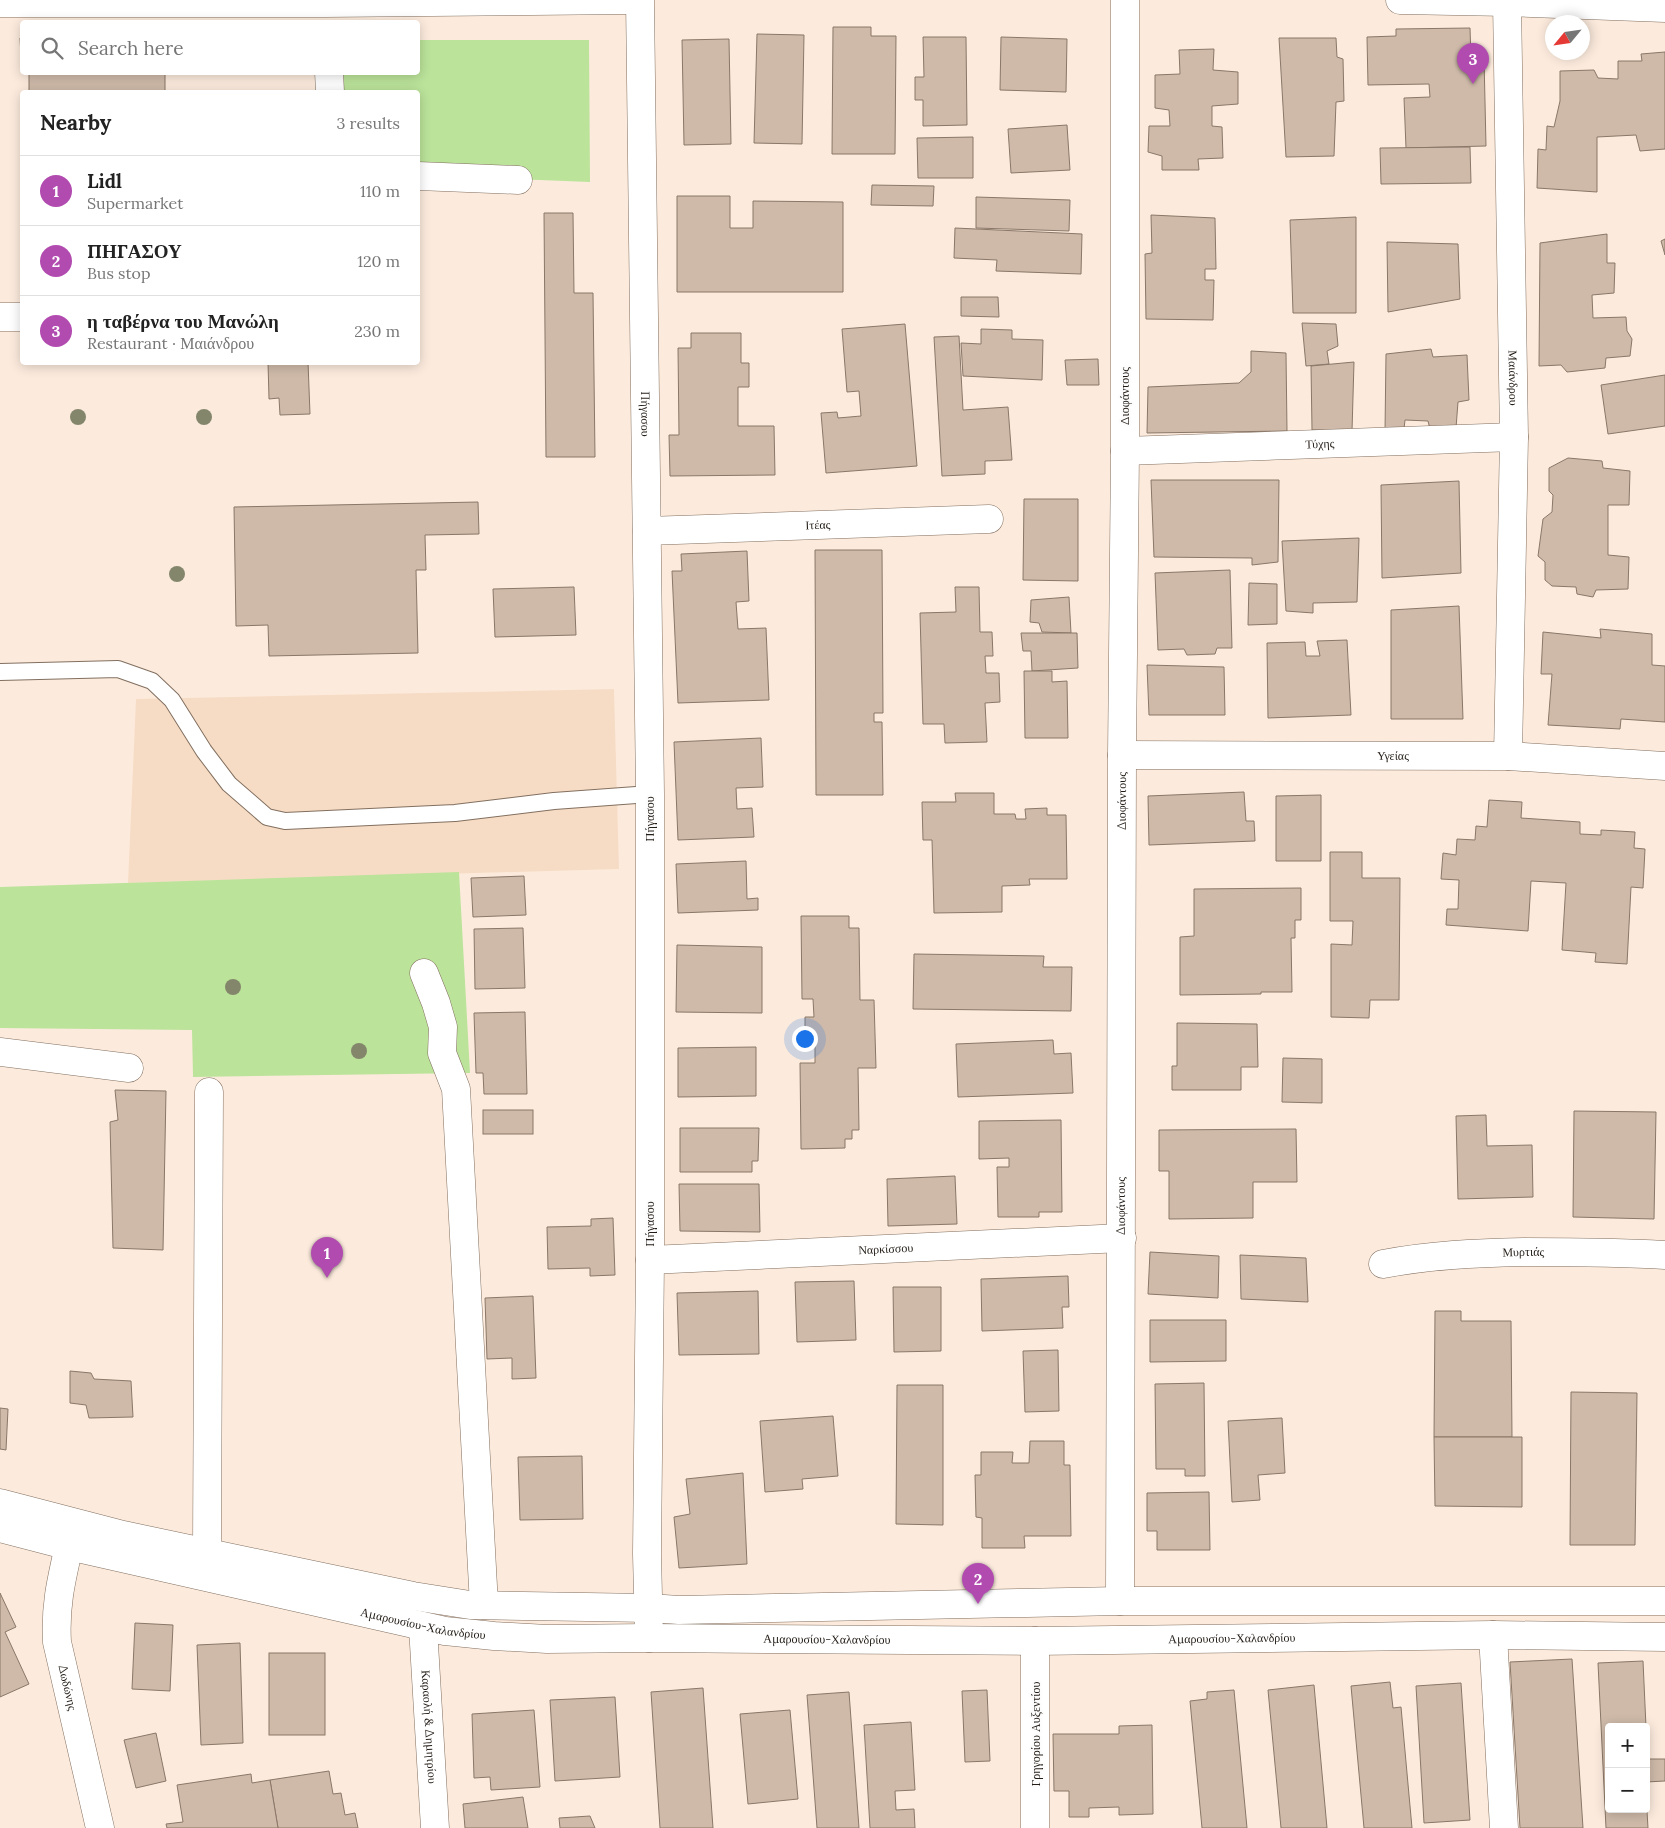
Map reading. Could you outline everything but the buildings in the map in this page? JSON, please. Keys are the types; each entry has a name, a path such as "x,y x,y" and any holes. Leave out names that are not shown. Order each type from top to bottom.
{"street":[{"path":"0,3 326,8 628,0"},
{"name":"Πήγασου","path":"640,0 650,794 650,1260 647,1554 649,1638"},
{"name":"Διοφάντους","path":"1120,1602 1125,0"},
{"path":"1400,0 1491,1 1665,8"},
{"name":"Μαιάνδρου","path":"1491,1 1514,437 1508,756"},
{"path":"329,75 330,90"},
{"path":"420,176 518,180"},
{"path":"0,317 20,318"},
{"name":"Τύχης","path":"1125,452 1514,437"},
{"name":"Ιτέας","path":"647,531 990,519"},
{"name":"Υγείας","path":"1122,755 1508,756 1665,766"},
{"path":"424,974 436,1003 442,1027 442,1052 456,1089 484,1605"},
{"path":"0,1052 129,1068"},
{"path":"207,1552 209,1092"},
{"name":"Ναρκίσσου","path":"650,1260 1122,1238"},
{"name":"Μυρτιάς","path":"1383,1264 1412,1258 1457,1253 1599,1251 1665,1255"},
{"name":"Αμαρουσίου-Χαλανδρίου","path":"0,1502 123,1535 413,1596 470,1605 689,1610 1120,1602 1665,1601"},
{"name":"Αμαρουσίου-Χαλανδρίου","path":"0,1528 69,1546 423,1626 494,1636 574,1639 1035,1641 1493,1635 1665,1637"},
{"name":"Δωδώνης","path":"69,1546 58,1600 56,1618 57,1642 100,1828"},
{"name":"Καραολή & Δημητρίου","path":"423,1626 435,1828"},
{"path":"1493,1635 1504,1828"},
{"name":"Γρηγορίου Αυξεντίου","path":"1035,1641 1035,1828"}],"lane":[{"path":"0,672 118,669 152,681 172,700 204,751 229,784 267,817 285,821 455,813 554,800 650,794"}],"shaded area":[{"path":"614,689 619,869 128,883 136,699"}],"green space":[{"path":"420,40 589,40 590,182 420,175 420,90 342,90 342,75 420,75"},
{"path":"459,872 470,1073 193,1077 192,1030 0,1028 0,887"}],"place":[{"name":"η ταβέρνα του Μανώλη","path":"1473,84"},
{"name":"Lidl","path":"327,1278"},
{"name":"ΠΗΓΑΣΟΥ","path":"978,1604"}]}
